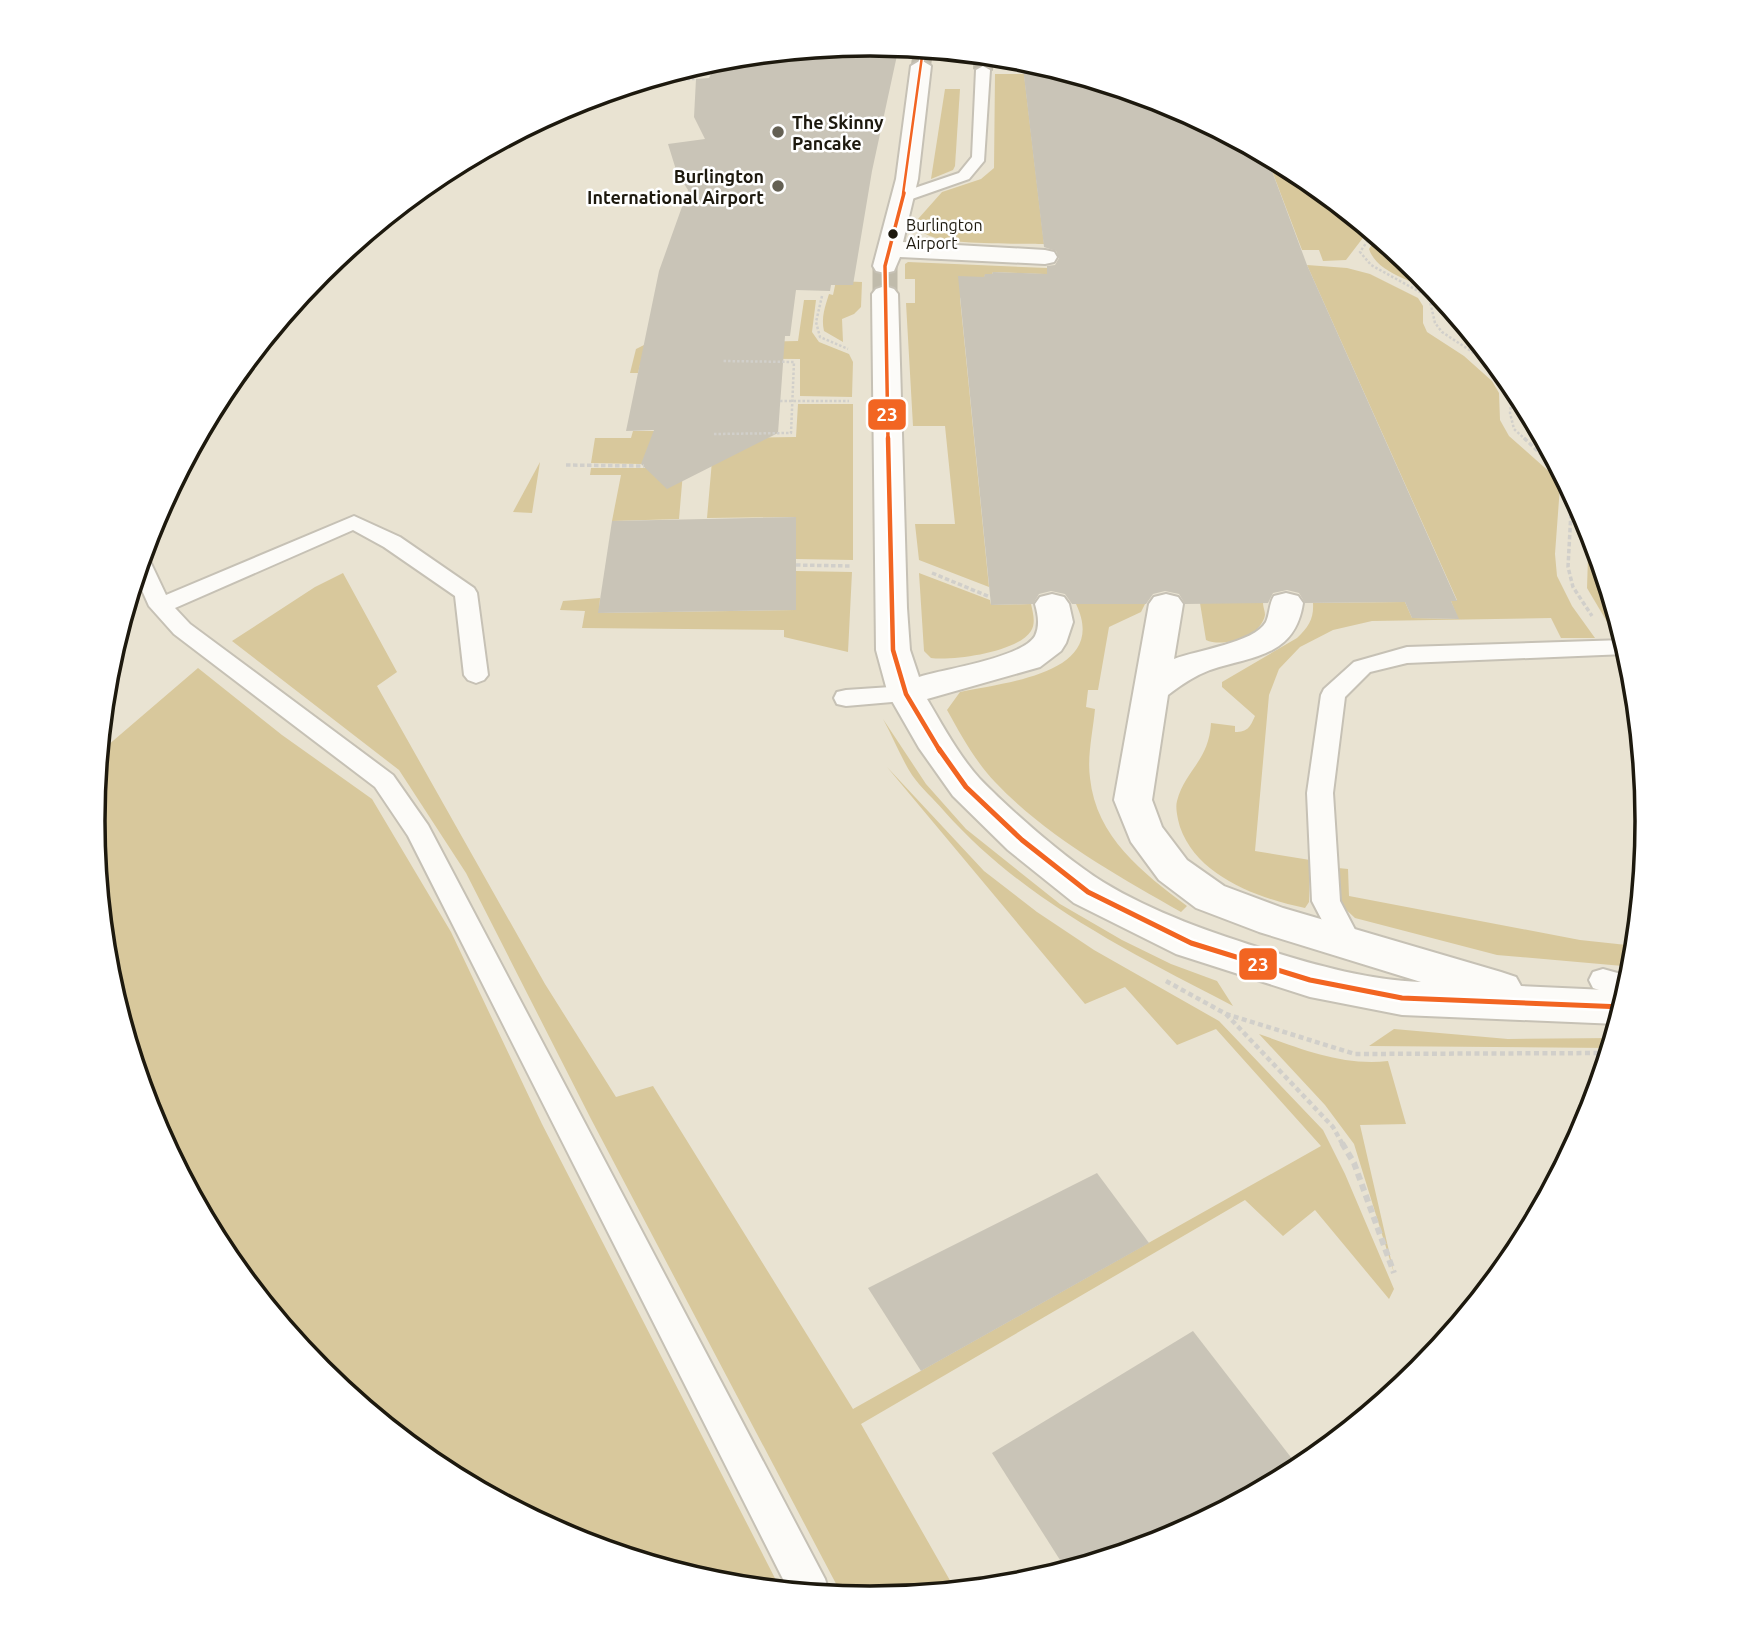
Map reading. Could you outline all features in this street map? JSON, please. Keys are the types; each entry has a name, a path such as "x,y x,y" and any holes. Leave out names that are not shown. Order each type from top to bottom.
{"street":[{"path":"921,66 903,197 886,270 890,608 893,650 905,694 932,739 966,787 1022,840 1087,892 1191,943 1310,980 1402,998 1555,1006 1616,992"},
{"path":"886,270 1045,257"},
{"path":"1151,691 1184,668 1260,644 1280,628 1286,616 1286,603"},
{"path":"905,694 1028,659 1049,643 1056,622 1052,604"},
{"path":"1166,604 1133,800 1145,832 1173,870 1210,897 1273,921 1555,1006"}],"lane":[{"path":"903,197 964,176 979,158 983,70"},
{"path":"160,606 354,522 392,542 467,593 476,675"},
{"path":"146,574 160,606 182,629 384,781 419,832 806,1584"},
{"path":"1348,943 1326,901 1320,793 1333,695 1362,667 1407,655 1615,647"},
{"path":"846,698 905,694"}],"path":[{"path":"684,79 696,79"},
{"path":"1368,240 1360,252 1371,265 1426,295"},
{"path":"1430,300 1435,323 1442,332 1479,356"},
{"path":"714,434 791,433 794,362 723,361"},
{"path":"779,401 836,401"},
{"path":"1511,403 1510,413 1514,429 1542,456"},
{"path":"566,465 644,466"},
{"path":"1571,513 1568,567 1573,587 1593,617"},
{"path":"796,565 835,566"},
{"path":"1226,1014 1333,1127 1354,1163 1394,1273"}],"shaded area":[{"path":"995,74 1024,74 1044,244 947,240 924,233 919,225 918,219 942,192 981,179 994,168"},
{"path":"945,89 960,89 955,166 953,170 931,179"},
{"path":"1272,170 1337,214 1364,237 1346,260 1323,261 1319,250 1302,250"},
{"path":"1372,244 1415,283 1381,266 1369,249"},
{"path":"905,264 1047,268 1048,282 1044,274 985,274 984,282 960,298 989,587 919,560 915,524 955,524 945,426 913,426 906,303 915,303 915,279 905,279"},
{"path":"1307,265 1347,268 1370,274 1418,298 1423,306 1423,323 1427,332 1464,356 1492,381 1499,393 1500,420 1509,436 1552,474 1560,489 1555,554 1557,576 1572,606 1595,638 1561,638 1551,618 1372,621 1333,630 1300,647 1279,669 1269,695 1255,851 1310,860 1309,902 1305,908 1249,891 1214,872 1200,859 1188,844 1180,827 1177,801 1181,790 1206,747 1211,723 1235,726 1235,732 1239,732 1248,728 1255,716 1222,687 1222,682 1297,638 1310,622 1313,603 1405,602 1412,618 1458,619 1451,601 1457,600"},
{"path":"836,281 862,282 861,307 854,314 842,319 843,342 824,331 823,326 826,303 829,294 833,295"},
{"path":"804,300 816,300 812,332 819,342 849,354 853,362 852,397 800,396 800,359 661,358 640,365 638,373 630,373 636,349 646,344 798,341"},
{"path":"798,404 853,404 853,560 796,559 795,517 707,518 714,438 796,437"},
{"path":"633,431 690,431 641,464 591,463 595,438 631,438"},
{"path":"540,462 532,513 513,512"},
{"path":"591,468 646,468 683,472 679,519 612,521 621,475 590,475"},
{"path":"1588,556 1611,629 1587,588"},
{"path":"796,571 852,572 848,652 784,637 784,630 582,628 585,611 560,610 563,601 600,598 599,613 795,610"},
{"path":"343,573 397,672 377,686 545,984 616,1097 653,1086 853,1409 1321,1146 1216,1029 1177,1045 1125,987 1085,1004 887,767 984,871 1037,912 1094,950 1219,1021 1323,1130 1345,1174 1394,1289 1389,1299 1315,1210 1283,1236 1245,1200 861,1424 951,1582 870,1587 837,1586 591,1119 466,873 399,770 232,641 315,587"},
{"path":"919,573 990,600 991,605 1031,604 1033,628 1024,638 1000,650 954,658 931,658 924,651"},
{"path":"1200,603 1263,603 1265,615 1262,623 1249,635 1222,643 1213,642 1206,640"},
{"path":"1076,604 1145,604 1141,612 1109,627 1098,690 1088,690 1086,707 1095,709 1089,770 1094,799 1112,836 1139,867 1187,906 1181,912 1083,854 1015,802 981,765 947,710 960,692 1025,678 1066,660 1079,646 1083,627"},
{"path":"198,668 282,735 372,799 451,932 542,1124 776,1581 672,1561 624,1546 578,1529 488,1484 404,1429 366,1397 329,1363 263,1288 234,1247 184,1160 163,1114 131,1020 120,971 107,872 105,822 110,744"},
{"path":"883,719 926,784 966,829 1060,904 1122,940 1171,964 1217,981 1233,1006 1079,922 1008,871 975,843 916,780"},
{"path":"1338,868 1348,869 1349,896 1580,940 1625,945 1622,966 1497,955 1355,918 1340,904"},
{"path":"1394,1029 1508,1039 1604,1038 1601,1048 1369,1046"},
{"path":"1259,1034 1338,1059 1388,1061 1406,1124 1360,1125 1394,1273 1354,1144 1325,1105"}],"building":[{"name":"Burlington International Airport","path":"897,57 872,171 853,285 831,285 830,291 796,290 790,336 785,336 778,433 667,489 641,464 654,430 626,431 659,271 688,190 677,173 668,144 705,139 694,117 696,79 709,78 712,73 771,63 820,58"},
{"path":"1023,72 1069,82 1163,114 1209,135 1272,170 1307,265 1457,601 1451,601 1459,619 1412,618 1405,602 1305,603 1299,593 1287,590 1273,593 1268,603 1185,604 1179,594 1165,591 1153,594 1146,604 1072,604 1065,594 1051,591 1039,594 1033,604 991,605 958,276 984,277 985,274 993,272 1047,274 1047,266 1055,265 1059,258 1056,251 1044,247"},
{"path":"796,517 796,610 598,613 612,521"},
{"path":"1097,1173 1149,1243 921,1371 868,1288"},
{"path":"1193,1331 1293,1460 1209,1508 1163,1529 1062,1563 992,1453"}],"tunnel":[{"path":"921,66 922,58"},
{"path":"983,65 983,70"},
{"path":"885,266 885,294"}],"transit line":[{"name":"23","path":"922,58 907,179 885,266 890,608 893,650 906,694 932,739 966,787 1022,840 1088,892 1191,943 1310,980 1402,998 1613,1007"}],"place":[{"name":"The Skinny Pancake","path":"778,132"},
{"name":"Burlington International Airport","path":"778,186"},
{"name":"Burlington Airport","path":"893,234"}]}
